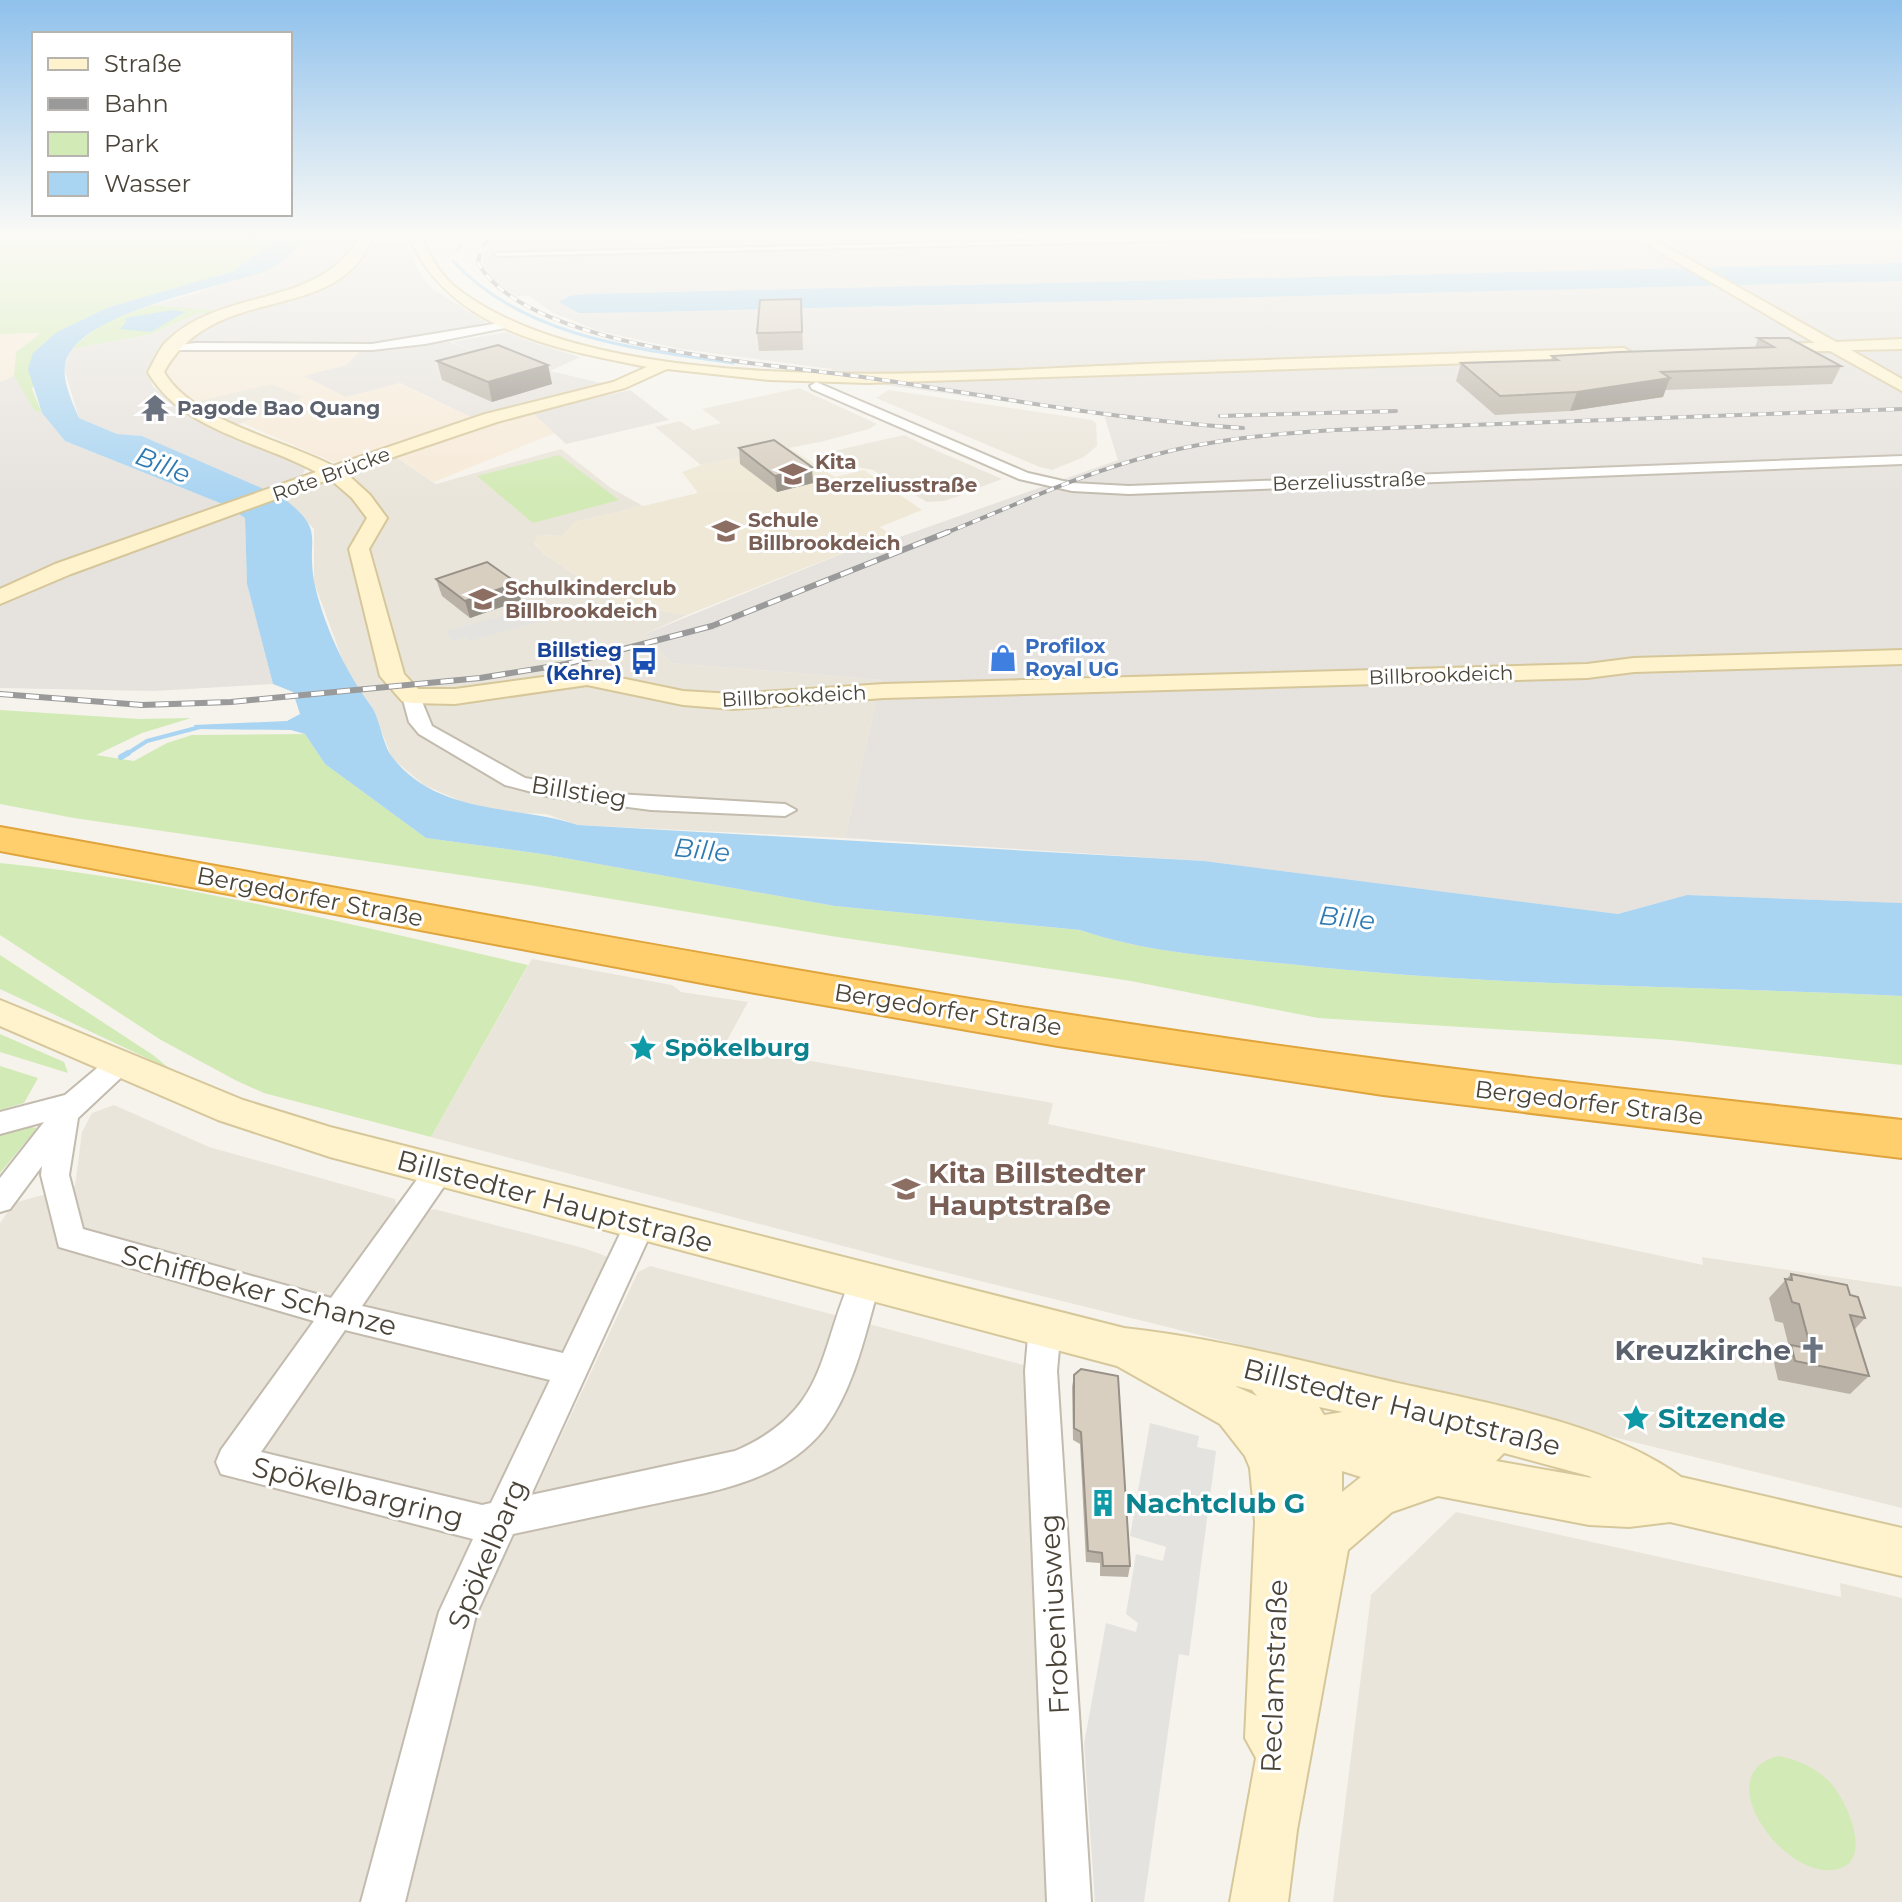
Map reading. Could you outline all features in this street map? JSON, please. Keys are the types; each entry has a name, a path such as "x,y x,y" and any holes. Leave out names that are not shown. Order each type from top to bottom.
{"highway":[{"name":"Bergedorfer Straße","path":"0,818 696,946 1212,1028 1504,1066 1902,1112"},
{"name":"Bergedorfer Straße","path":"0,839 654,961 1207,1052 1548,1099 1902,1139"}],"street":[{"path":"207,323 185,334 170,347 156,372 165,389 207,417 334,473 363,496 377,518 359,549 392,676 411,696"},
{"path":"1789,323 1902,386"},
{"path":"170,347 232,344 369,347 442,339 511,324 579,346 666,364 738,375 812,379 1640,352"},
{"path":"1751,349 1902,344"},
{"path":"1829,347 1835,355 1902,393"},
{"name":"Rote Brücke","path":"0,597 63,569 460,427 619,385 666,364"},
{"name":"Berzeliusstraße","path":"816,386 998,467 1072,487 1142,489 1902,460"},
{"name":"Billbrookdeich","path":"411,696 453,697 585,678 682,698 747,701 899,690 1587,671 1634,665 1902,657"},
{"name":"Billstieg","path":"411,696 418,721 441,743 477,757 515,782 659,803 785,810"},
{"name":"Billstedter Hauptstraße","path":"0,1012 118,1065 255,1120 640,1224 1124,1348 1189,1355 1264,1372 1589,1454 1639,1474 1670,1498 1902,1552"},
{"path":"0,1200 70,1109 118,1065"},
{"path":"0,1123 70,1109"},
{"name":"Schiffbeker Schanze","path":"70,1109 55,1175 70,1238 337,1314 570,1370"},
{"name":"Spökelbargring","path":"439,1171 233,1462 482,1523 737,1468 766,1458 792,1441 811,1422 827,1396 865,1282"},
{"name":"Spökelbarg","path":"383,1902 458,1612 640,1224"},
{"name":"Frobeniusweg","path":"1045,1326 1041,1371 1069,1902"},
{"name":"Billstedter Hauptstraße","path":"1124,1348 1232,1406 1312,1440 1438,1473 1609,1505 1640,1505 1670,1498"},
{"name":"Reclamstraße","path":"1264,1372 1295,1407 1312,1440 1319,1475 1316,1513 1302,1529"},
{"name":"Reclamstraße","path":"1232,1406 1262,1441 1302,1529 1259,1902"},
{"path":"1312,1440 1341,1433 1386,1433 1589,1454"},
{"path":"1302,1529 1377,1494 1438,1473"}],"shaded area":[{"path":"178,323 202,323 164,345 155,355 148,372 153,387 199,421 306,468 301,477 263,491 142,436 117,434 79,418 64,368 71,349 152,334"},
{"path":"215,323 483,323 448,333 377,343 187,342 200,329"},
{"path":"578,323 1902,323 1902,903 1687,895 1618,914 1204,861 845,838 881,680 672,663 645,634 890,534 897,538 1118,460 1104,415 834,378 831,369 681,349 599,331"},
{"path":"42,332 16,352 14,376 0,382 0,334"},
{"path":"506,332 525,340 478,353 452,342"},
{"path":"525,340 580,357 550,371 601,383 471,417 400,383 346,397 304,376 346,365 360,351 449,342 478,353"},
{"path":"178,351 360,351 346,365 305,376 346,397 399,383 471,417 348,461 333,462 242,423 304,397 271,384 194,402 169,381 164,371"},
{"path":"14,376 34,409 42,413 65,441 225,505 245,518 247,584 273,684 154,691 0,688 0,382"},
{"path":"271,384 306,397 237,425 194,402"},
{"path":"799,388 877,424 820,442 701,465 655,427 680,421 693,430 721,423 702,409"},
{"path":"630,390 669,420 566,444 532,412"},
{"path":"889,390 1092,420 1096,423 1097,446 1084,457 1052,470 1040,467 876,398"},
{"path":"532,412 555,433 434,482 396,457"},
{"path":"904,435 1002,479 973,490 966,487 956,490 962,495 944,501 927,502 873,470 832,462 820,454"},
{"name":"Schule Billbrookdeich","path":"789,448 835,477 864,470 922,510 880,527 890,534 687,615 619,604 544,554 534,542 539,535 562,536 575,522 698,493 682,472 701,465"},
{"path":"561,449 611,488 643,506 575,522 563,536 539,535 534,543 544,554 619,604 687,615 645,634 672,663 881,680 845,838 578,825 546,814 502,812 465,803 424,785 392,758 371,705 355,686 344,664 314,582 314,529 282,497 396,457 436,484"},
{"path":"533,608 543,621 469,641 466,637 452,641 445,631"},
{"path":"532,959 672,985 681,992 748,1002 724,1046 1053,1103 1048,1124 1703,1265 1702,1257 1902,1287 1902,1508 907,1263 431,1137"},
{"path":"114,1105 209,1147 395,1199 397,1208 421,1215 434,1209 583,1248 606,1256 610,1264 448,1589 434,1625 360,1902 0,1902 0,1223 14,1203 75,1186 82,1132 92,1113"},
{"path":"650,1266 1027,1366 1051,1902 405,1902 476,1617 638,1272"},
{"path":"1150,1423 1199,1436 1197,1447 1216,1451 1189,1656 1179,1654 1144,1902 1095,1902 1084,1744 1106,1623 1136,1632 1138,1623 1126,1614 1136,1554 1163,1561 1166,1547 1130,1536"},
{"path":"1456,1512 1841,1597 1840,1583 1902,1598 1902,1902 1333,1902 1371,1595"}],"green space":[{"path":"0,323 76,323 57,332 32,389 42,413 34,410 14,376 16,352 41,333 0,334"},
{"path":"103,323 177,323 152,334 71,349"},
{"path":"559,455 619,500 533,523 477,476"},
{"path":"0,710 139,719 191,718 142,733 96,755 134,761 167,743 192,735 305,734 325,764 426,838 542,854 835,906 1080,930 1131,944 1183,953 1365,972 1518,982 1902,996 1902,1065 1671,1040 1318,1018 1131,981 831,936 529,885 74,818 0,804"},
{"path":"0,863 200,893 528,965 431,1137 264,1093 161,1040 0,935"},
{"path":"0,955 153,1055 170,1069 0,989"},
{"path":"0,1034 64,1062 68,1073 0,1052"},
{"path":"0,1066 38,1078 24,1103 0,1110"},
{"path":"24,1126 37,1128 0,1173 0,1134"},
{"path":"1779,1756 1817,1771 1828,1780 1844,1803 1855,1834 1855,1849 1851,1861 1841,1868 1824,1870 1805,1865 1770,1837 1758,1818 1750,1798 1750,1780 1759,1765"}],"water":[{"name":"Bille","path":"76,323 109,323 74,347 65,365 67,386 79,418 117,434 142,436 282,497 305,518 312,535 314,581 323,612 351,676 373,709 386,745 393,758 412,777 456,799 578,825 1204,861 1618,914 1687,895 1902,903 1902,996 1442,977 1210,956 1131,944 1080,930 835,906 542,854 426,838 325,764 305,734 291,730 195,729 194,725 287,721 300,714 293,692 273,684 247,584 245,518 225,505 65,441 42,413 28,369 33,353 57,332"},
{"path":"125,323 167,323 151,332 120,329"}],"building":[{"path":"758,323 802,323 802,332 757,333"},
{"path":"1758,338 1789,338 1841,366 1661,372 1670,378 1577,392 1500,396 1461,363 1558,360 1552,356 1619,352 1774,347"},
{"path":"498,345 548,365 488,382 437,361"},
{"path":"774,440 812,467 775,476 739,448"},
{"path":"487,562 517,583 465,601 436,579"},
{"path":"1791,1274 1847,1285 1850,1295 1858,1297 1865,1318 1850,1315 1869,1376 1795,1361 1791,1345 1811,1349 1799,1304 1792,1302 1785,1279 1792,1280"},
{"name":"Nachtclub G","path":"1081,1369 1118,1376 1130,1566 1103,1566 1102,1553 1088,1551 1081,1432 1074,1428 1074,1375"}],"waterway":[{"path":"546,323 620,345 733,363"},
{"path":"125,755 147,741 200,727"},
{"path":"121,757 128,753"}],"railway":[{"path":"567,323 658,348 718,358 1103,414 1243,428"},
{"path":"944,534 1127,462 1176,449 1244,438 1334,430 1902,409"},
{"path":"1220,416 1396,411"},
{"path":"944,534 948,532"},
{"path":"0,694 142,705 231,702 480,678 566,664 712,626 944,534"}],"place":[{"name":"Pagode Bao Quang","path":"155,408"},
{"name":"Kita Berzeliusstraße","path":"793,474"},
{"name":"Schule Billbrookdeich","path":"726,531"},
{"name":"Schulkinderclub Billbrookdeich","path":"483,599"},
{"name":"Profilox Royal UG","path":"1003,658"},
{"name":"Billstieg (Kehre)","path":"644,661"},
{"name":"Spökelburg","path":"643,1048"},
{"name":"Kita Billstedter Hauptstraße","path":"906,1189"},
{"name":"Kreuzkirche","path":"1813,1350"},
{"name":"Sitzende","path":"1636,1418"},
{"name":"Nachtclub G","path":"1103,1503"}]}
